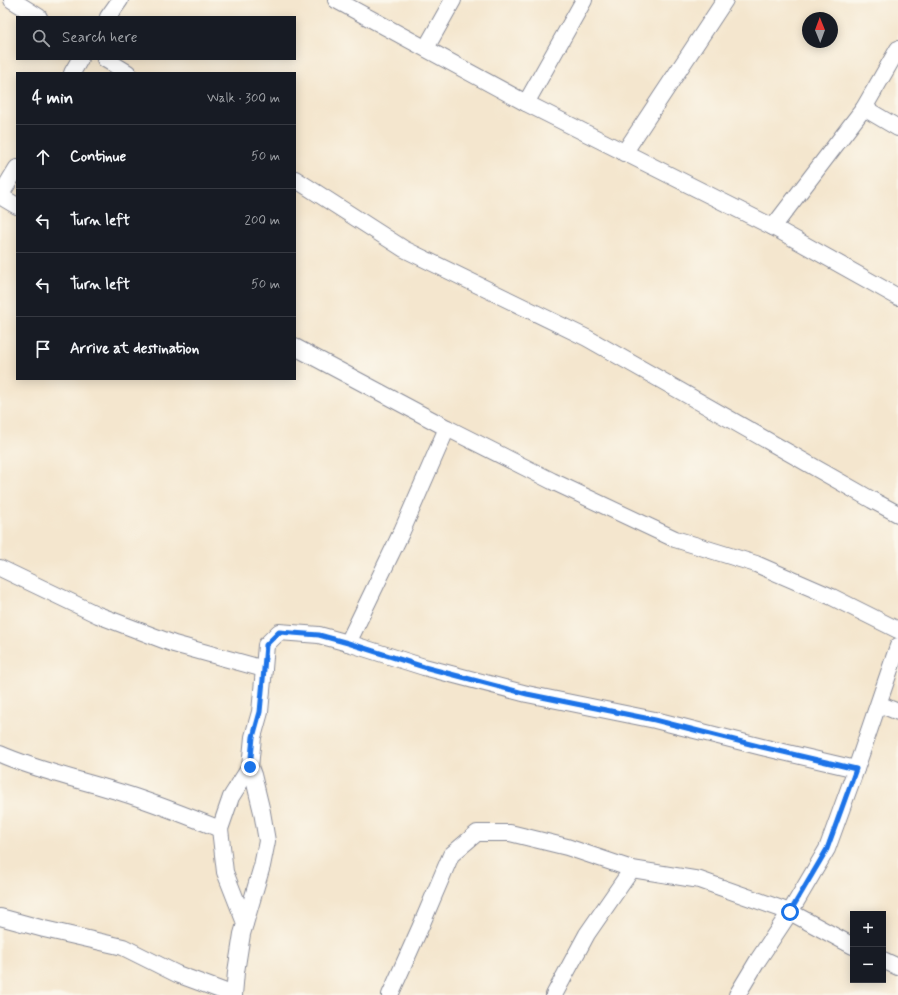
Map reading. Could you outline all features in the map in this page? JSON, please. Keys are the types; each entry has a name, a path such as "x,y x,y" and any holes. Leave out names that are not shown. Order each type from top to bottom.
{"street":[{"path":"12,0 37,16"},
{"path":"109,16 120,0"},
{"path":"336,0 526,103 773,228 898,297"},
{"path":"426,48 453,0"},
{"path":"526,103 584,0"},
{"path":"624,153 725,0"},
{"path":"773,228 864,108 898,50"},
{"path":"73,72 79,60"},
{"path":"107,60 126,72"},
{"path":"864,108 898,128"},
{"path":"16,170 0,196 16,205"},
{"path":"296,179 404,249 587,338 898,514"},
{"path":"296,347 447,428 552,481 675,539 756,564 832,597 898,630"},
{"path":"348,643 402,531 447,428"},
{"path":"0,568 105,618 174,644 264,669"},
{"path":"0,917 44,929 123,947 177,974 234,995 242,934 262,866 267,841 262,812 250,767 253,737 260,712 266,645 279,632 319,635 424,667 527,694 655,720 856,769"},
{"path":"737,995 790,912 827,849 879,704 898,646"},
{"path":"879,704 898,712"},
{"path":"0,754 21,763 128,795 189,816 220,829"},
{"path":"245,923 225,872 220,829 231,797 250,767"},
{"path":"390,995 451,855 477,832 510,833 567,847 632,869 700,880 790,912 850,944"},
{"path":"554,995 587,934 632,869"},
{"path":"886,961 898,967"}],"route":[{"path":"250,767 253,737 260,712 266,645 279,632 319,635 424,667 527,694 655,720 856,769 827,849 790,912"}]}
